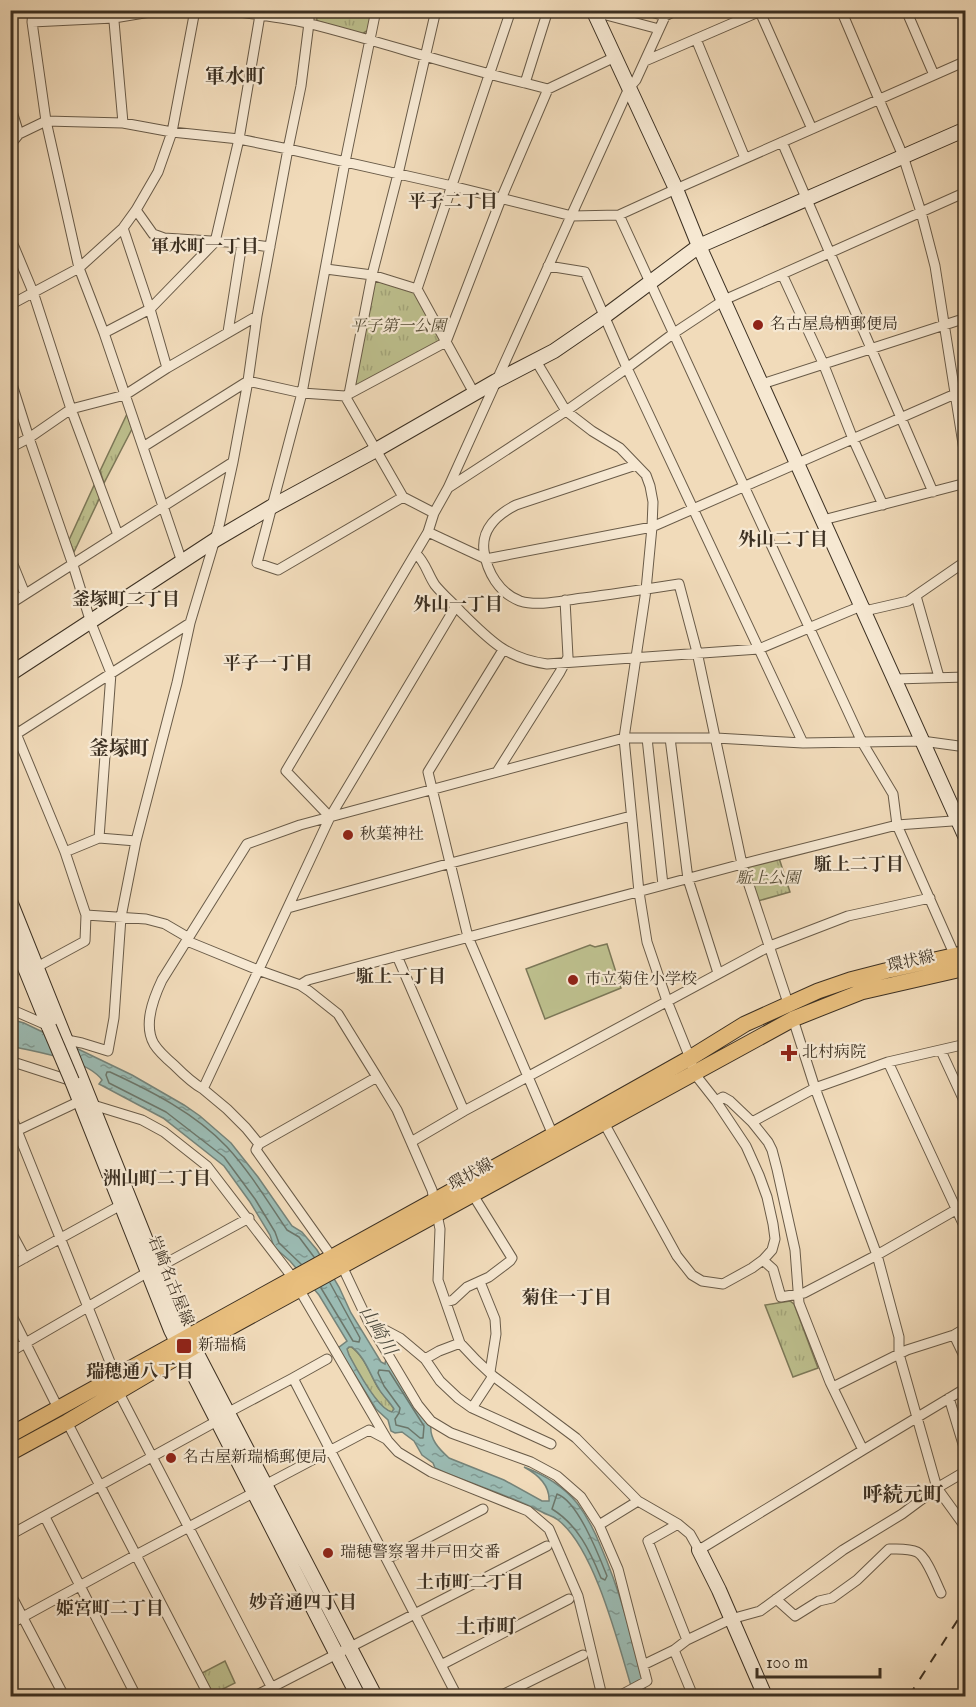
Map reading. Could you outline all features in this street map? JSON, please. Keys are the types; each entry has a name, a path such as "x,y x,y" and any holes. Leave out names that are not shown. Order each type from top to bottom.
{"main road":[{"name":"環状線","path":"10,1435 58,1408 117,1384 336,1264 435,1208 553,1135 690,1058 745,1024 818,991 850,980 885,971 962,965"},
{"name":"環状線","path":"435,1208 473,1195 793,1019 861,992 962,965"},
{"name":"環状線","path":"10,1453 67,1422 117,1384"}],"street":[{"path":"33,10 32,22 46,121 80,268 182,562"},
{"path":"32,22 162,10"},
{"path":"10,305 80,268 123,228 136,210 158,172 172,132 195,10"},
{"path":"228,10 259,13 309,23 489,74 548,88 615,57"},
{"path":"67,1040 108,1051 114,1018 121,917 136,841 177,683 190,623 215,540 233,462 257,316 301,86 309,10"},
{"path":"376,10 302,393 257,563 278,570 403,497"},
{"path":"434,513 403,497 347,395 372,275 436,10"},
{"path":"417,289 511,10"},
{"path":"525,83 548,10"},
{"path":"645,10 666,13 677,10"},
{"path":"841,10 903,156 921,212 935,266 966,464"},
{"path":"906,10 934,75"},
{"path":"592,11 659,30"},
{"path":"592,11 676,189 699,246 861,606 922,741 961,820 966,838"},
{"path":"645,61 762,11 812,129"},
{"path":"104,333 150,309 215,242 239,139 259,13"},
{"path":"330,817 286,771 428,532 434,513 448,488 629,88 636,80 666,13"},
{"path":"113,14 123,123"},
{"path":"696,39 745,158"},
{"path":"10,145 19,134 46,121 123,123 172,132 239,139 288,149 572,216 620,215 966,61"},
{"path":"143,447 248,381 302,393 347,395 446,342 501,199 548,88"},
{"path":"10,105 19,134"},
{"path":"10,675 215,540 474,393 554,351 699,246 966,129"},
{"path":"782,142 933,492"},
{"path":"448,488 566,411 724,300 966,192"},
{"path":"136,210 153,234 164,238 270,247"},
{"path":"620,215 862,742 893,794 897,825 962,965"},
{"path":"123,228 167,368"},
{"path":"10,237 33,292 71,409 118,535"},
{"path":"228,332 242,243"},
{"path":"548,266 585,272 627,368 803,742"},
{"path":"326,268 372,275 417,289 474,393"},
{"path":"782,274 823,363 853,439 883,505"},
{"path":"10,448 29,438 71,409 125,395 257,316"},
{"path":"762,384 966,318"},
{"path":"536,361 566,411 592,431 620,448 646,475 650,486 653,502 646,590 624,738 639,892 647,942 694,1073 746,1146 759,1175 767,1197 775,1239 772,1250 763,1260 740,1276 723,1284 702,1281 692,1275 677,1256 604,1123"},
{"path":"10,378 91,622 111,673 99,838"},
{"path":"428,532 486,560 652,527 955,394 966,392"},
{"path":"10,604 233,462"},
{"path":"636,465 516,505 504,512 495,519 484,539 486,560 494,580 506,593 519,601 530,603 679,584 697,652 742,864 788,1004"},
{"path":"823,520 966,483"},
{"path":"416,554 422,558 435,584 489,639 503,650 520,658 547,664 759,649 861,606 869,610 908,601 966,561"},
{"path":"10,557 25,594"},
{"path":"916,596 939,677"},
{"path":"497,772 568,657 565,600"},
{"path":"203,1089 330,817 456,606"},
{"path":"14,736 190,623"},
{"path":"503,650 428,772 468,938 553,1135"},
{"path":"894,679 966,677"},
{"path":"10,718 14,736 65,852 86,915 85,941 37,967"},
{"path":"259,1144 227,1109 181,1072 155,1046 150,1029 151,1010 162,980 247,844 300,825 624,738 716,738 803,742 922,741 966,747"},
{"path":"647,738 663,885"},
{"path":"670,738 688,879 718,973"},
{"path":"288,908 631,816"},
{"path":"300,986 308,980 897,825 961,820"},
{"path":"65,852 99,838 136,841"},
{"path":"411,1142 464,1111 770,946 848,916 930,898"},
{"name":"岩崎名古屋線","path":"10,901 67,1040 121,1205 153,1270"},
{"path":"86,915 146,919 165,924 188,939 300,986 338,1014 397,1110 432,1190 440,1229 438,1280 459,1343 492,1374 576,1438 638,1501 678,1524 690,1534 765,1696"},
{"name":"岩崎名古屋線","path":"10,931 72,1081 86,1103 153,1270 186,1345 222,1417"},
{"path":"397,956 464,1111"},
{"path":"10,1009 49,1026"},
{"path":"793,1019 877,1255 899,1337 899,1354 937,1488 966,1528"},
{"path":"752,1122 816,1088 888,1062 966,1044"},
{"path":"941,1051 966,1105"},
{"path":"10,1061 72,1081"},
{"path":"888,1062 966,1230"},
{"path":"378,1077 259,1144 256,1150 336,1264 418,1405 431,1421 451,1433 531,1461 557,1476 580,1497 599,1525 621,1578 647,1681 619,1696"},
{"path":"716,1101 723,1097 730,1101 752,1122 772,1150 795,1250 799,1303 833,1387 863,1450"},
{"path":"14,1132 86,1103 142,1120 164,1132 207,1166 298,1283 388,1441 398,1452 431,1473 528,1510 549,1529 578,1596 602,1696"},
{"path":"10,1113 14,1132 61,1238 117,1384 274,1692"},
{"path":"446,1302 504,1266 512,1258 473,1195"},
{"path":"763,1260 772,1269 781,1297 798,1295 877,1255 966,1204"},
{"path":"10,1266 121,1205"},
{"path":"10,1352 249,1218"},
{"path":"10,1230 25,1258"},
{"path":"472,1408 492,1374 496,1334 495,1319 480,1282"},
{"path":"10,1312 58,1408"},
{"path":"368,1321 400,1338 425,1359 440,1381 472,1408 551,1444"},
{"path":"833,1387 899,1354 954,1335 966,1328"},
{"path":"954,1335 966,1360"},
{"path":"425,1359 459,1343"},
{"path":"10,1535 327,1359"},
{"path":"293,1378 457,1696"},
{"path":"699,1550 966,1388"},
{"path":"949,1398 966,1454"},
{"path":"222,1417 259,1489 375,1696"},
{"path":"67,1422 209,1696"},
{"path":"10,1624 369,1430 388,1441"},
{"path":"643,1665 731,1619 760,1611 843,1550 966,1471"},
{"path":"259,1489 357,1696"},
{"path":"599,1525 638,1501"},
{"path":"387,1559 483,1509"},
{"path":"45,1517 136,1696"},
{"path":"678,1524 648,1541 687,1640"},
{"path":"255,1696 274,1692 349,1648 547,1546"},
{"path":"776,1599 795,1616 819,1601 832,1598 842,1591 889,1549 917,1552 924,1558 941,1593"},
{"path":"10,1593 64,1696"},
{"path":"441,1665 569,1599"},
{"path":"674,1650 693,1696"},
{"path":"500,1696 583,1655"}],"green space":[{"path":"316,11 374,11 370,29 362,34 317,21"},
{"name":"平子第一公園","path":"373,278 417,291 444,342 351,393"},
{"path":"127,414 132,429 104,483 100,471"},
{"path":"96,481 101,495 74,552 69,540"},
{"name":"駈上公園","path":"779,858 790,892 758,901 746,866"},
{"path":"607,944 621,988 545,1019 526,969 590,945 595,947"},
{"path":"790,1301 794,1304 818,1368 793,1377 765,1305"},
{"path":"350,1346 362,1359 377,1386 394,1409 392,1412 380,1404 366,1386 347,1351"},
{"path":"225,1661 235,1683 213,1694 202,1673"}],"water":[{"name":"山崎川","path":"10,1019 24,1023 132,1075 184,1105 231,1143 292,1226 302,1232 317,1250 381,1362 385,1364 386,1358 431,1424 433,1439 442,1451 449,1458 504,1480 542,1501 549,1501 545,1485 534,1473 524,1467 553,1482 577,1503 596,1536 615,1584 647,1696 634,1696 605,1602 584,1553 572,1534 554,1517 435,1468 433,1463 422,1455 414,1441 402,1432 391,1431 388,1420 376,1409 338,1348 347,1341 319,1295 290,1261 274,1247 270,1235 250,1202 224,1166 163,1118 99,1084 102,1080 85,1067 60,1057 11,1046","holes":["352,1347 394,1409 392,1412 380,1404 362,1378 347,1349"]}],"railway":[{"path":"909,1696 966,1607"}],"place":[{"name":"名古屋鳥栖郵便局","path":"758,325"},
{"name":"秋葉神社","path":"348,835"},
{"name":"市立菊住小学校","path":"573,980"},
{"name":"北村病院","path":"789,1053"},
{"name":"新瑞橋","path":"184,1346"},
{"name":"名古屋新瑞橋郵便局","path":"171,1458"},
{"name":"瑞穂警察署井戸田交番","path":"328,1553"}],"district":[{"name":"軍水町","path":"235,77"},
{"name":"平子二丁目","path":"453,202"},
{"name":"軍水町一丁目","path":"205,247"},
{"name":"外山二丁目","path":"783,540"},
{"name":"釜塚町二丁目","path":"126,600"},
{"name":"外山一丁目","path":"458,605"},
{"name":"平子一丁目","path":"268,664"},
{"name":"釜塚町","path":"119,749"},
{"name":"駈上二丁目","path":"859,865"},
{"name":"駈上一丁目","path":"401,977"},
{"name":"洲山町二丁目","path":"157,1179"},
{"name":"菊住一丁目","path":"567,1298"},
{"name":"瑞穂通八丁目","path":"140,1372"},
{"name":"呼続元町","path":"903,1495"},
{"name":"土市町二丁目","path":"470,1583"},
{"name":"妙音通四丁目","path":"303,1603"},
{"name":"姫宮町二丁目","path":"110,1609"},
{"name":"土市町","path":"486,1627"}]}
